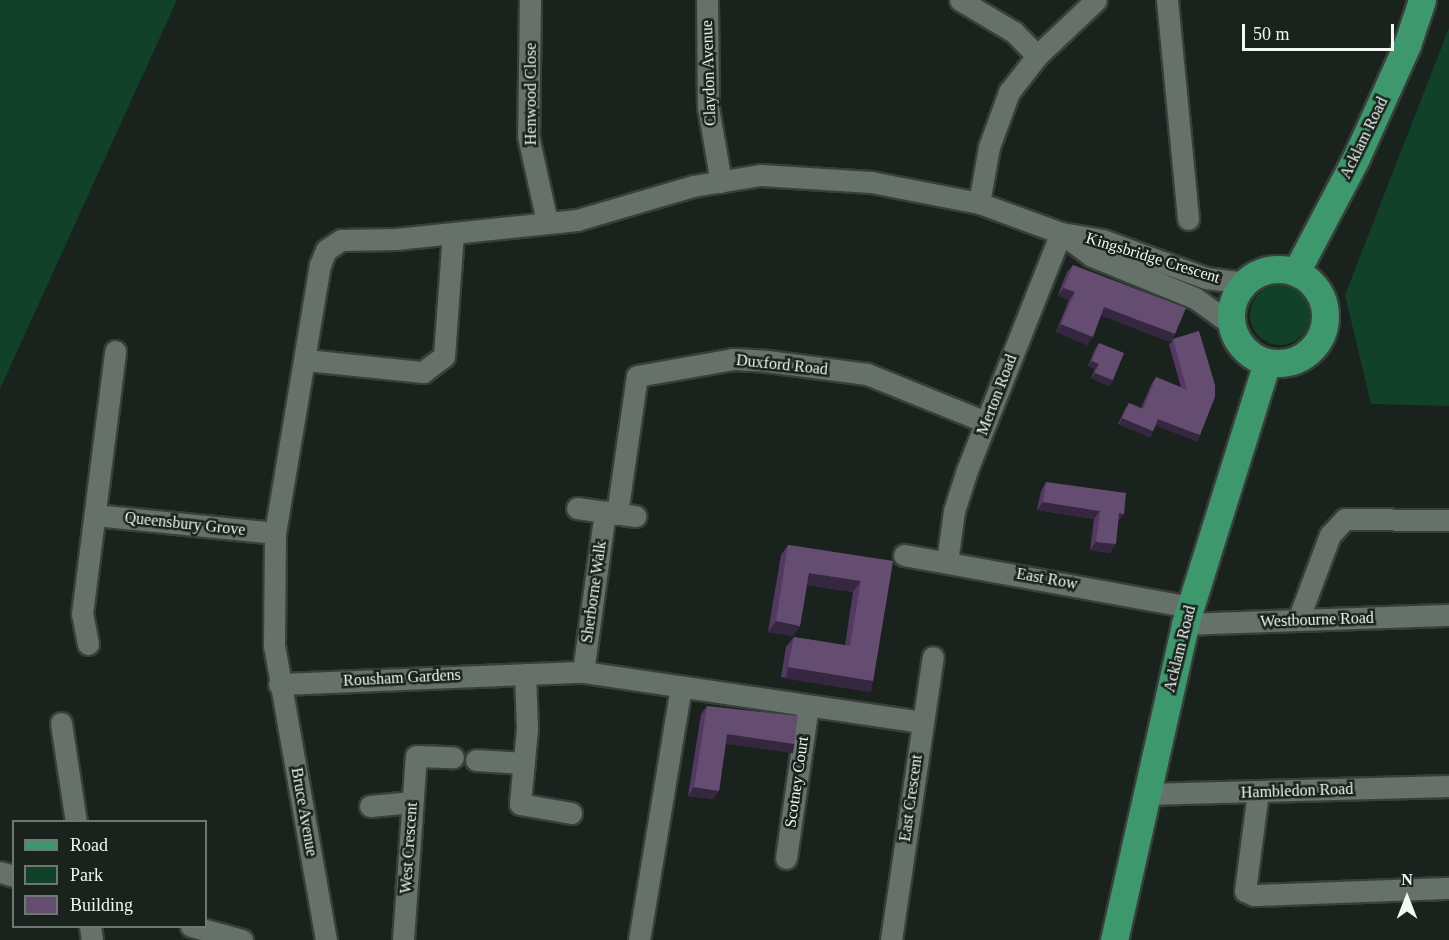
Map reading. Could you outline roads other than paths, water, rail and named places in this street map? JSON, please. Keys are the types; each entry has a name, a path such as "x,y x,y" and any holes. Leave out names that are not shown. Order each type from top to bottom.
{"main road":[{"name":"Acklam Road","path":"1296,272 1356,158 1407,45 1422,0"},
{"path":"1268,270 1296,272 1320,292 1326,323 1316,345 1299,360 1267,363 1243,349 1231,324 1231,309 1244,283 1268,270"},
{"name":"Acklam Road","path":"1114,940 1145,794 1187,616 1267,363"}],"street":[{"name":"Henwood Close","path":"530,0 528,136 547,222"},
{"name":"Claydon Avenue","path":"707,0 708,107 721,182"},
{"path":"960,0 1014,32 1037,56"},
{"path":"979,203 989,147 1009,92 1037,56 1096,0"},
{"path":"1167,0 1188,219"},
{"name":"Kingsbridge Crescent","path":"306,360 320,265 326,250 341,240 453,234 577,220 721,182 761,175 871,182 979,203 1061,233 1103,240 1206,278 1244,283"},
{"name":"Kingsbridge Crescent","path":"1061,233 1092,256 1195,298 1231,324"},
{"name":"Merton Road","path":"947,562 954,511 986,422 1061,233"},
{"path":"306,360 423,372 444,356 453,234"},
{"path":"88,644 82,614 115,351"},
{"name":"Duxford Road","path":"619,514 637,376 733,358 867,374 986,422"},
{"name":"Bruce Avenue","path":"306,360 275,533 274,646 326,940"},
{"path":"577,508 619,514"},
{"name":"Sherborne Walk","path":"583,672 619,514"},
{"name":"Queensbury Grove","path":"95,515 275,533"},
{"path":"1299,620 1330,535 1345,519 1449,520"},
{"name":"East Row","path":"904,555 947,562 1187,616"},
{"name":"Westbourne Road","path":"1187,616 1299,620 1449,615"},
{"name":"East Crescent","path":"891,940 921,722 933,657"},
{"name":"Rousham Gardens","path":"279,684 583,672 921,722"},
{"path":"525,674 527,728 520,804 571,813"},
{"path":"639,940 664,802 681,687"},
{"name":"Scotney Court","path":"786,858 808,706"},
{"path":"61,723 76,820"},
{"name":"West Crescent","path":"403,940 416,756 453,757"},
{"path":"476,760 524,763"},
{"name":"Hambledon Road","path":"1145,794 1449,786"},
{"path":"1258,792 1245,891 1254,896 1449,888"},
{"path":"370,806 412,802"},
{"path":"195,928 242,940"}]}
